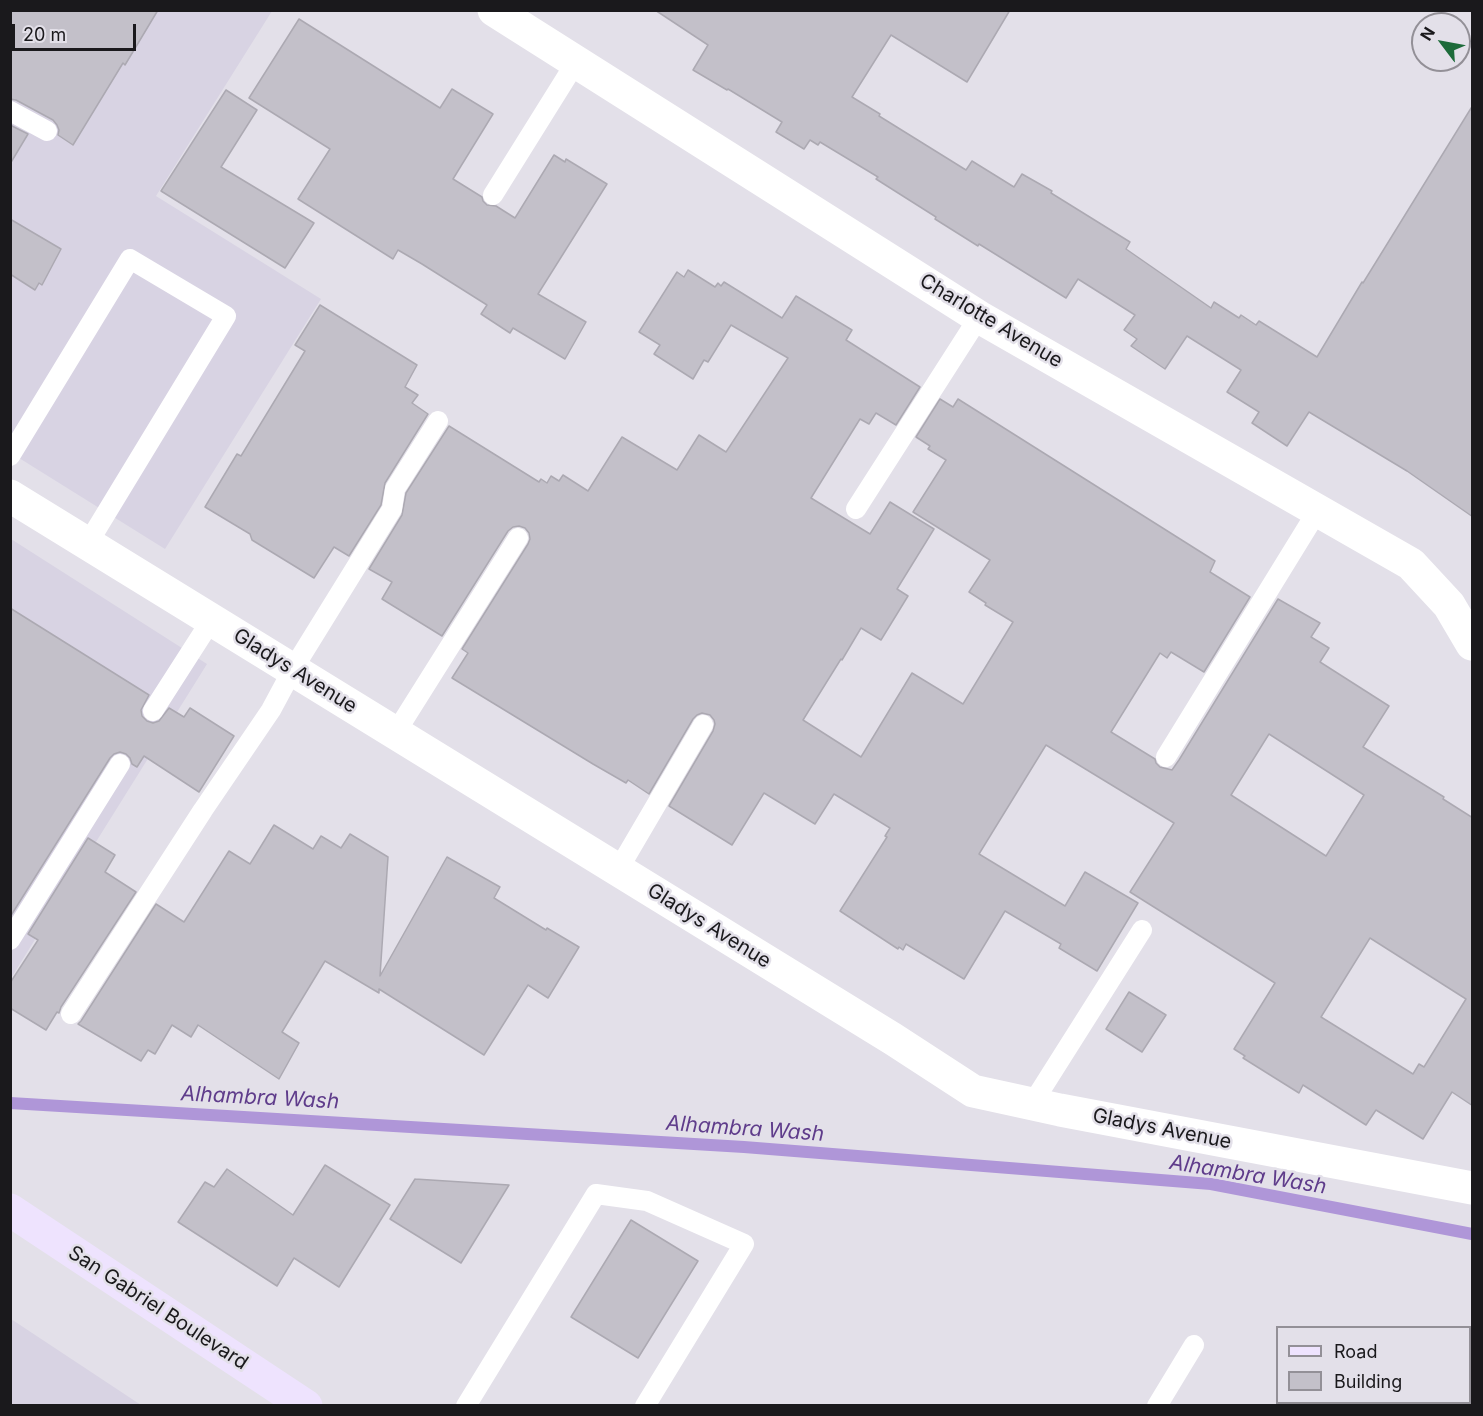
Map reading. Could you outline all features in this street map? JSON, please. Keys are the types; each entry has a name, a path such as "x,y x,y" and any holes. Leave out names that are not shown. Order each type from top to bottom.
{"main road":[{"name":"San Gabriel Boulevard","path":"10,1210 306,1406"}],"street":[{"name":"Charlotte Avenue","path":"494,10 979,317 1411,564 1449,605 1473,644"},
{"name":"Gladys Avenue","path":"10,496 893,1039 973,1091 1473,1188"}],"lane":[{"path":"493,195 576,62"},
{"path":"10,111 46,131"},
{"path":"10,456 130,259 226,316 88,543"},
{"path":"856,509 979,317"},
{"path":"71,1014 203,810 272,710 293,669 392,509 395,489 438,421"},
{"path":"1166,757 1318,510"},
{"path":"396,732 518,538"},
{"path":"153,711 212,619"},
{"path":"618,870 703,724"},
{"path":"10,940 120,764"},
{"path":"1032,1104 1142,930"},
{"path":"466,1406 596,1194 647,1201 744,1244 645,1406"},
{"path":"1157,1406 1194,1345"}],"shaded area":[{"path":"10,11 272,11 156,196 321,299 165,549 11,453"},
{"path":"11,539 207,664 11,978"},
{"path":"11,1319 141,1405 11,1405"}],"building":[{"path":"10,10 158,10 73,145 58,135 59,130 53,120 10,99"},
{"path":"655,10 1010,10 967,82 891,35 852,97 966,170 972,161 1014,187 1022,174 1130,242 1126,249 1211,308 1214,302 1239,318 1241,315 1256,325 1259,321 1317,357 1473,105 1473,517 1407,471 1309,412 1287,446 1252,423 1259,412 1227,392 1241,370 1187,336 1165,369 1131,346 1137,339 1124,330 1135,315 1078,279 1066,298 935,219 936,217 876,179 878,177 820,142 818,145 810,140 804,149 776,132 782,122 693,70 708,45"},
{"path":"299,19 440,108 452,89 493,114 453,179 482,197 487,205 496,206 515,218 554,155 565,162 566,159 607,184 538,294 586,322 565,359 513,328 510,333 481,314 487,305 422,264 398,250 393,259 298,199 330,149 249,98"},
{"path":"226,90 257,110 221,167 314,223 285,268 161,191"},
{"path":"10,125 28,134 10,164"},
{"path":"10,219 61,249 42,285 39,283 35,290 10,274"},
{"path":"688,270 715,287 718,283 721,286 724,282 782,318 796,296 852,330 846,340 920,387 896,425 876,413 869,424 860,419 811,498 870,534 890,502 934,529 897,589 908,596 881,640 861,628 803,720 861,757 912,673 963,704 1013,622 969,592 990,560 913,512 946,460 928,449 930,446 916,437 940,399 953,407 958,399 1215,561 1210,572 1250,597 1204,672 1171,652 1167,658 1160,653 1111,732 1155,759 1160,767 1172,770 1278,599 1320,623 1311,637 1329,648 1320,662 1389,706 1363,747 1444,797 1443,799 1473,818 1473,1106 1452,1092 1423,1139 1376,1110 1366,1125 1303,1085 1299,1093 1243,1058 1245,1056 1234,1049 1275,983 1130,892 1174,823 1046,745 979,854 1065,906 1085,872 1138,903 1097,971 1059,948 1061,944 1005,911 964,979 906,944 903,950 899,947 898,949 840,911 887,837 885,836 890,828 834,794 815,824 764,793 732,845 669,806 713,731 715,724 710,715 702,713 693,719 649,794 628,780 626,783 593,764 452,678 468,653 462,649 528,544 529,533 525,528 519,526 508,531 442,636 382,599 392,582 369,569 402,515 406,493 449,426 539,482 541,479 547,483 551,476 559,481 563,475 588,491 622,437 677,470 699,435 726,452 788,358 731,325 708,362 704,360 693,379 654,354 660,345 639,332 677,272 684,277","holes":["1269,734 1364,795 1326,856 1231,795","1370,938 1466,999 1424,1067 1419,1064 1413,1074 1321,1017"]},
{"path":"320,305 417,365 405,387 418,395 412,403 428,414 385,483 381,505 349,556 334,547 314,578 252,540 250,534 205,507 237,454 241,456 305,351 295,345"},
{"path":"10,608 149,695 141,710 142,716 147,721 153,723 159,721 169,708 184,717 190,708 234,736 199,792 144,756 137,767 132,764 126,754 120,752 114,754 10,917"},
{"path":"274,825 313,849 321,836 341,848 350,834 388,857 380,976 447,857 500,887 494,898 579,947 548,998 528,985 484,1055 379,989 379,993 325,961 282,1032 299,1043 279,1079 198,1025 191,1037 172,1025 155,1054 148,1050 141,1061 78,1024 156,904 184,922 229,851 250,864"},
{"path":"88,838 115,855 105,872 136,892 46,1030 10,1008 10,983 38,940 28,934"},
{"path":"1129,992 1166,1015 1142,1052 1106,1029"},
{"path":"325,1165 390,1205 339,1287 294,1258 277,1286 178,1222 205,1182 214,1187 227,1169 293,1215"},
{"path":"415,1179 509,1185 461,1263 390,1219"},
{"path":"631,1220 698,1261 638,1358 571,1317"}],"waterway":[{"name":"Alhambra Wash","path":"10,1103 744,1147 1211,1184 1472,1234"}]}
